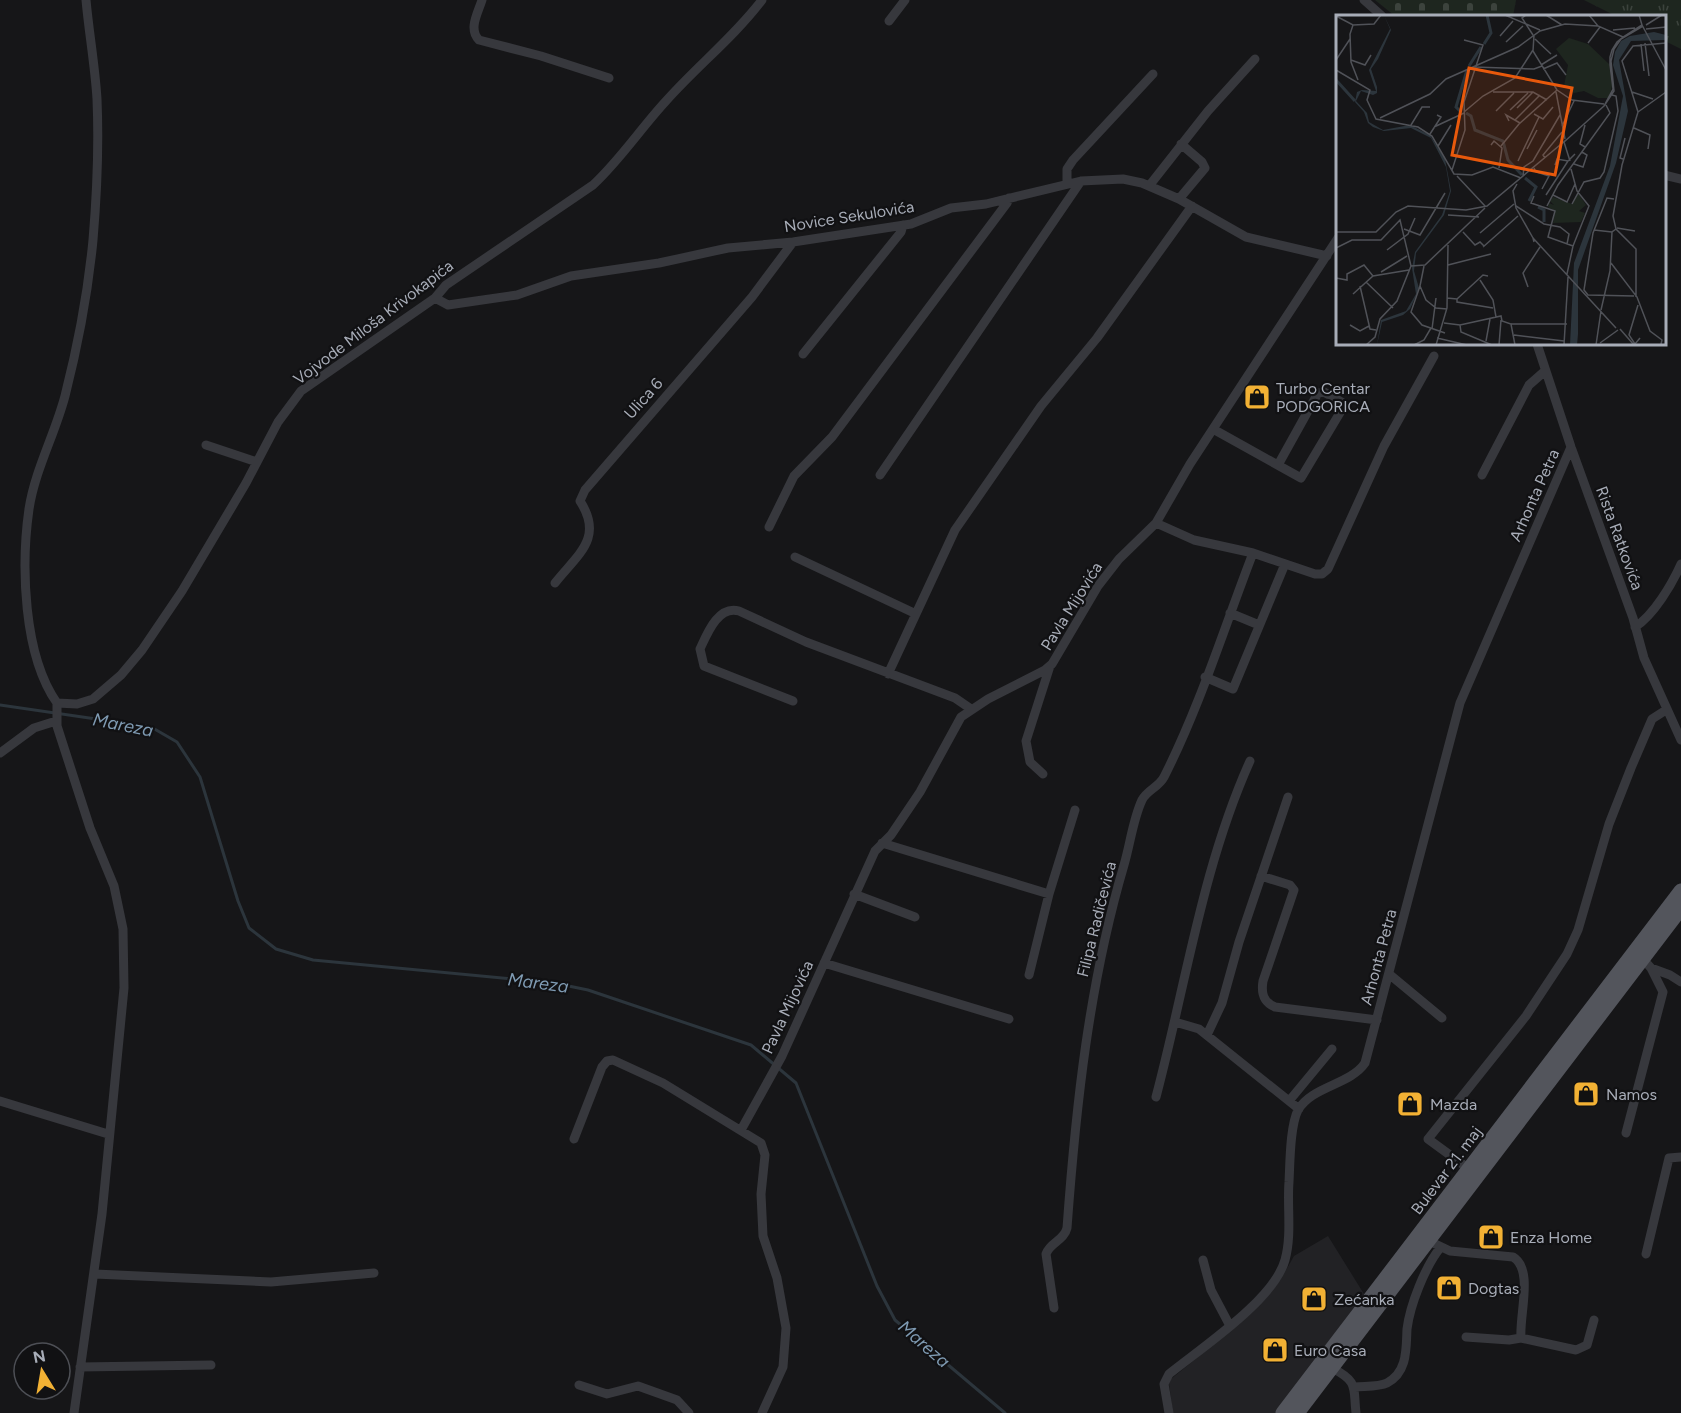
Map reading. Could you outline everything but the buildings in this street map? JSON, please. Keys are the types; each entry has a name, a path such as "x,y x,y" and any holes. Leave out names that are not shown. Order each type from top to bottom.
{"main road":[{"name":"Bulevar 21. maj","path":"1283,1413 1681,891"},
{"name":"Bulevar 21. maj","path":"1296,1413 1434,1245 1647,964 1681,909"}],"street":[{"path":"74,1413 95,1274 124,988 123,929 114,886 90,828 56,713 36,656 26,585 26,550 29,508 70,372 93,241 97,182 97,98 86,0"},
{"path":"482,0 474,26 475,36 479,40 541,56 609,78"},
{"name":"Vojvode Miloša Krivokapića","path":"0,753 56,713 93,699 121,675 142,650 182,591 278,422 301,392 435,298 446,285 576,198 608,171 668,99 750,16 762,0"},
{"path":"889,21 905,0"},
{"path":"1364,0 1381,15"},
{"path":"1149,186 1181,144 1255,58"},
{"path":"1067,183 1067,169 1072,160 1153,74"},
{"path":"1179,199 1205,168 1202,162 1181,144"},
{"path":"1666,175 1681,179"},
{"name":"Novice Sekulovića","path":"435,298 448,305 517,295 571,276 659,263 728,248 793,242 903,225 951,208 986,204 1067,183 1123,179 1149,186 1179,199 1246,237 1327,256"},
{"path":"879,475 1081,181"},
{"path":"769,527 794,476 832,437 1009,198"},
{"path":"888,674 914,613 962,520 1041,406 1097,338 1192,206"},
{"path":"803,354 902,232 903,225"},
{"name":"Pavla Mijovića","path":"741,1130 782,1056 875,851 920,792 957,723 970,709 1050,666 1098,586 1119,559 1156,523 1213,429 1336,241"},
{"name":"Ulica 6","path":"555,583 590,537 591,521 580,501 585,490 752,297 793,242"},
{"name":"Rista Ratkovića","path":"1537,345 1644,658 1681,740"},
{"path":"1156,523 1194,540 1253,553 1322,574 1328,569 1384,446 1434,356"},
{"path":"1482,475 1529,385 1545,370"},
{"path":"1213,429 1301,478 1344,406 1343,403 1324,392 1318,393 1278,465"},
{"path":"206,445 257,462"},
{"name":"Arhonta Petra","path":"1299,1108 1320,1092 1362,1067 1377,1020 1460,703 1474,666 1571,447"},
{"name":"Filipa Radičevića","path":"1054,1308 1046,1254 1051,1246 1062,1238 1067,1228 1072,1144 1088,1030 1113,902 1142,800 1164,778 1253,553"},
{"path":"795,557 914,613"},
{"path":"1205,677 1233,689 1285,564"},
{"path":"1635,627 1645,619 1681,564"},
{"path":"793,701 704,666 700,650 722,613 736,609 806,642 955,698 970,709"},
{"path":"1230,613 1259,625"},
{"path":"1043,774 1030,762 1026,741 1050,666"},
{"path":"1469,1169 1428,1139 1526,1016 1567,954 1578,930 1609,824 1631,768 1652,719 1666,710"},
{"path":"1156,1097 1209,876 1250,761"},
{"path":"1207,1035 1222,1002 1288,798"},
{"path":"1029,975 1049,894 1076,810"},
{"path":"882,843 1049,894"},
{"path":"1261,876 1290,885 1294,890 1263,981 1262,992 1266,1003 1275,1007 1377,1020"},
{"path":"854,894 915,917"},
{"path":"824,963 1009,1018"},
{"path":"1647,964 1681,982"},
{"path":"1626,1133 1662,994 1647,964"},
{"path":"1389,974 1442,1018"},
{"path":"1169,1413 1164,1384 1169,1374 1230,1326 1260,1298 1286,1257 1291,1151 1299,1108 1199,1029 1175,1022"},
{"path":"1289,1101 1332,1049"},
{"path":"574,1139 602,1067 610,1060 663,1083 758,1139 764,1149 761,1194 763,1236 777,1278 786,1328 783,1367 762,1413"},
{"path":"0,1101 108,1134"},
{"path":"1646,1254 1669,1158 1681,1157"},
{"path":"1355,1387 1384,1384 1390,1381 1401,1368 1407,1356 1407,1329 1434,1245 1518,1260 1525,1273 1521,1338"},
{"path":"1203,1260 1211,1290 1230,1326"},
{"path":"95,1274 271,1282 374,1273"},
{"path":"1467,1337 1509,1340 1521,1338 1576,1350 1587,1345 1593,1320"},
{"path":"80,1367 211,1365"},
{"path":"1332,1368 1348,1378 1355,1387 1356,1413"},
{"path":"579,1385 607,1394 638,1386 677,1400 689,1413"}],"shaded area":[{"path":"1328,1236 1364,1294 1276,1413 1173,1413 1169,1384 1171,1379 1252,1313 1281,1279 1294,1256"}],"green space":[{"path":"1375,0 1516,0 1513,15 1394,15"},
{"path":"1584,0 1681,0 1681,49 1666,42 1666,15 1614,15"}],"waterway":[{"name":"Mareza","path":"0,705 151,727 177,742 200,777 238,901 249,928 276,949 313,960 554,983 588,990 751,1045 796,1083 877,1286 895,1320 1005,1413"}],"place":[{"name":"Turbo Centar PODGORICA","path":"1257,397"},
{"name":"Namos","path":"1586,1094"},
{"name":"Mazda","path":"1410,1104"},
{"name":"Enza Home","path":"1491,1237"},
{"name":"Dogtas","path":"1449,1288"},
{"name":"Zećanka","path":"1314,1299"},
{"name":"Euro Casa","path":"1275,1350"}]}
